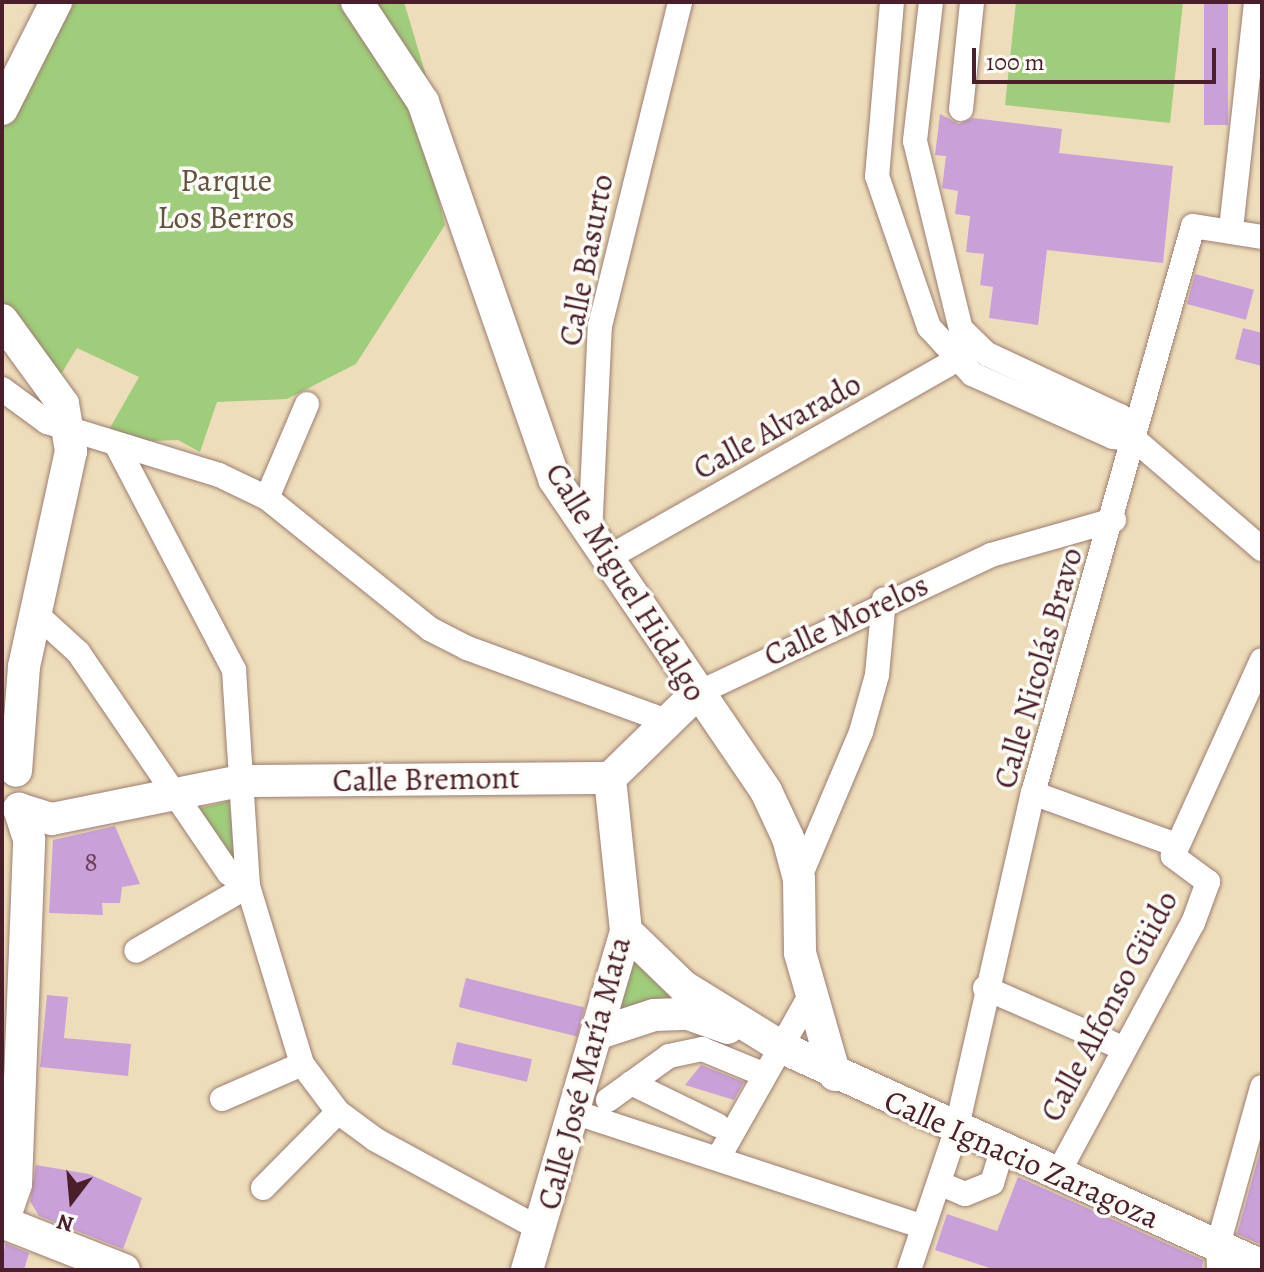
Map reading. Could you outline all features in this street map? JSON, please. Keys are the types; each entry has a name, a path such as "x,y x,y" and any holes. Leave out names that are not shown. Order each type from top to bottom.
{"main road":[{"path":"2,109 56,2"},
{"name":"Calle Miguel Hidalgo","path":"357,2 423,102 459,223 554,479 696,694 766,791 799,879 800,953 835,1075"},
{"path":"2,320 63,404 70,430 68,479 35,613 16,771"},
{"name":"Calle Morelos","path":"610,778 664,720 696,694"},
{"name":"Calle Bremont","path":"10,813 52,819 175,791 241,781 610,778"},
{"name":"Calle José María Mata","path":"527,1270 626,931 610,778"},
{"path":"10,813 29,839 16,1184 2,1223 90,1264 124,1270"},
{"name":"Calle Ignacio Zaragoza","path":"626,931 683,986 783,1048 1218,1257 1262,1266"},
{"name":"Calle Ignacio Zaragoza","path":"596,1034 654,1015 688,1014 783,1048"}],"street":[{"name":"Calle Basurto","path":"598,547 600,326 680,2"},
{"path":"892,2 877,176 929,327 955,362 1026,401 1134,439"},
{"path":"931,2 915,141 961,329 978,347 1120,416 1134,439 1262,549"},
{"path":"961,109 972,2"},
{"path":"1256,2 1231,229 1262,237"},
{"name":"Calle Nicolás Bravo","path":"914,1269 923,1227 956,1131 985,988 1033,793 1114,520 1193,226 1231,229"},
{"name":"Calle Alvarado","path":"598,547 955,362 978,347"},
{"path":"2,389 27,411 70,430 219,475 267,498 430,629 664,720"},
{"path":"267,498 307,404"},
{"path":"117,446 234,670 248,886 302,1064 338,1112 540,1229"},
{"name":"Calle Morelos","path":"696,694 884,599 991,555 1114,520"},
{"path":"799,879 861,732 877,675 884,599"},
{"path":"35,613 78,652 229,873 248,886"},
{"name":"Calle Alfonso Güido","path":"1056,1177 1120,1047 1208,882 1176,861 1177,845 1262,660"},
{"path":"10,813 16,771"},
{"path":"1033,793 1177,845"},
{"path":"136,951 248,886"},
{"path":"985,988 1120,1047"},
{"path":"720,1155 763,1074 783,1048 810,996"},
{"path":"608,1100 669,1056 702,1049 763,1074"},
{"path":"222,1099 302,1064"},
{"path":"631,1083 717,1125"},
{"path":"1218,1257 1262,1087"},
{"path":"263,1188 338,1112"},
{"path":"574,1112 720,1155 923,1227"},
{"path":"939,1183 965,1194 992,1183 1002,1151"}],"green space":[{"name":"Parque Los Berros","path":"75,2 349,2 416,103 445,225 356,364 287,399 217,402 200,452 178,440 129,442 107,433 139,377 77,348 57,381 2,320 2,107"},
{"path":"371,2 404,2 430,89"},
{"path":"1016,2 1183,2 1170,123 1005,105"},
{"path":"229,801 237,878 189,811"},
{"path":"633,951 694,1003 610,1018"}],"building":[{"path":"1204,2 1228,2 1228,125 1204,125"},
{"path":"940,114 959,124 973,118 1062,129 1059,153 1173,166 1163,263 1047,250 1038,325 989,318 993,287 980,285 984,254 966,252 970,216 955,214 958,191 942,188 946,156 935,155"},
{"path":"1195,274 1254,290 1246,320 1187,304"},
{"path":"1243,328 1262,333 1262,366 1235,359"},
{"path":"115,826 140,884 122,887 120,903 102,903 103,915 49,913 53,840"},
{"path":"466,978 584,1008 577,1037 459,1007"},
{"path":"47,995 68,997 64,1038 131,1044 128,1076 40,1067"},
{"path":"457,1042 532,1059 527,1082 452,1064"},
{"path":"701,1065 744,1082 734,1100 685,1085"},
{"path":"1262,1148 1262,1245 1237,1234"},
{"path":"36,1165 89,1174 142,1198 123,1249 39,1216 30,1201"},
{"path":"1018,1177 1203,1260 1202,1270 996,1270 935,1250 947,1214 997,1231"},
{"path":"5,1243 29,1253 24,1270 2,1270"}]}
